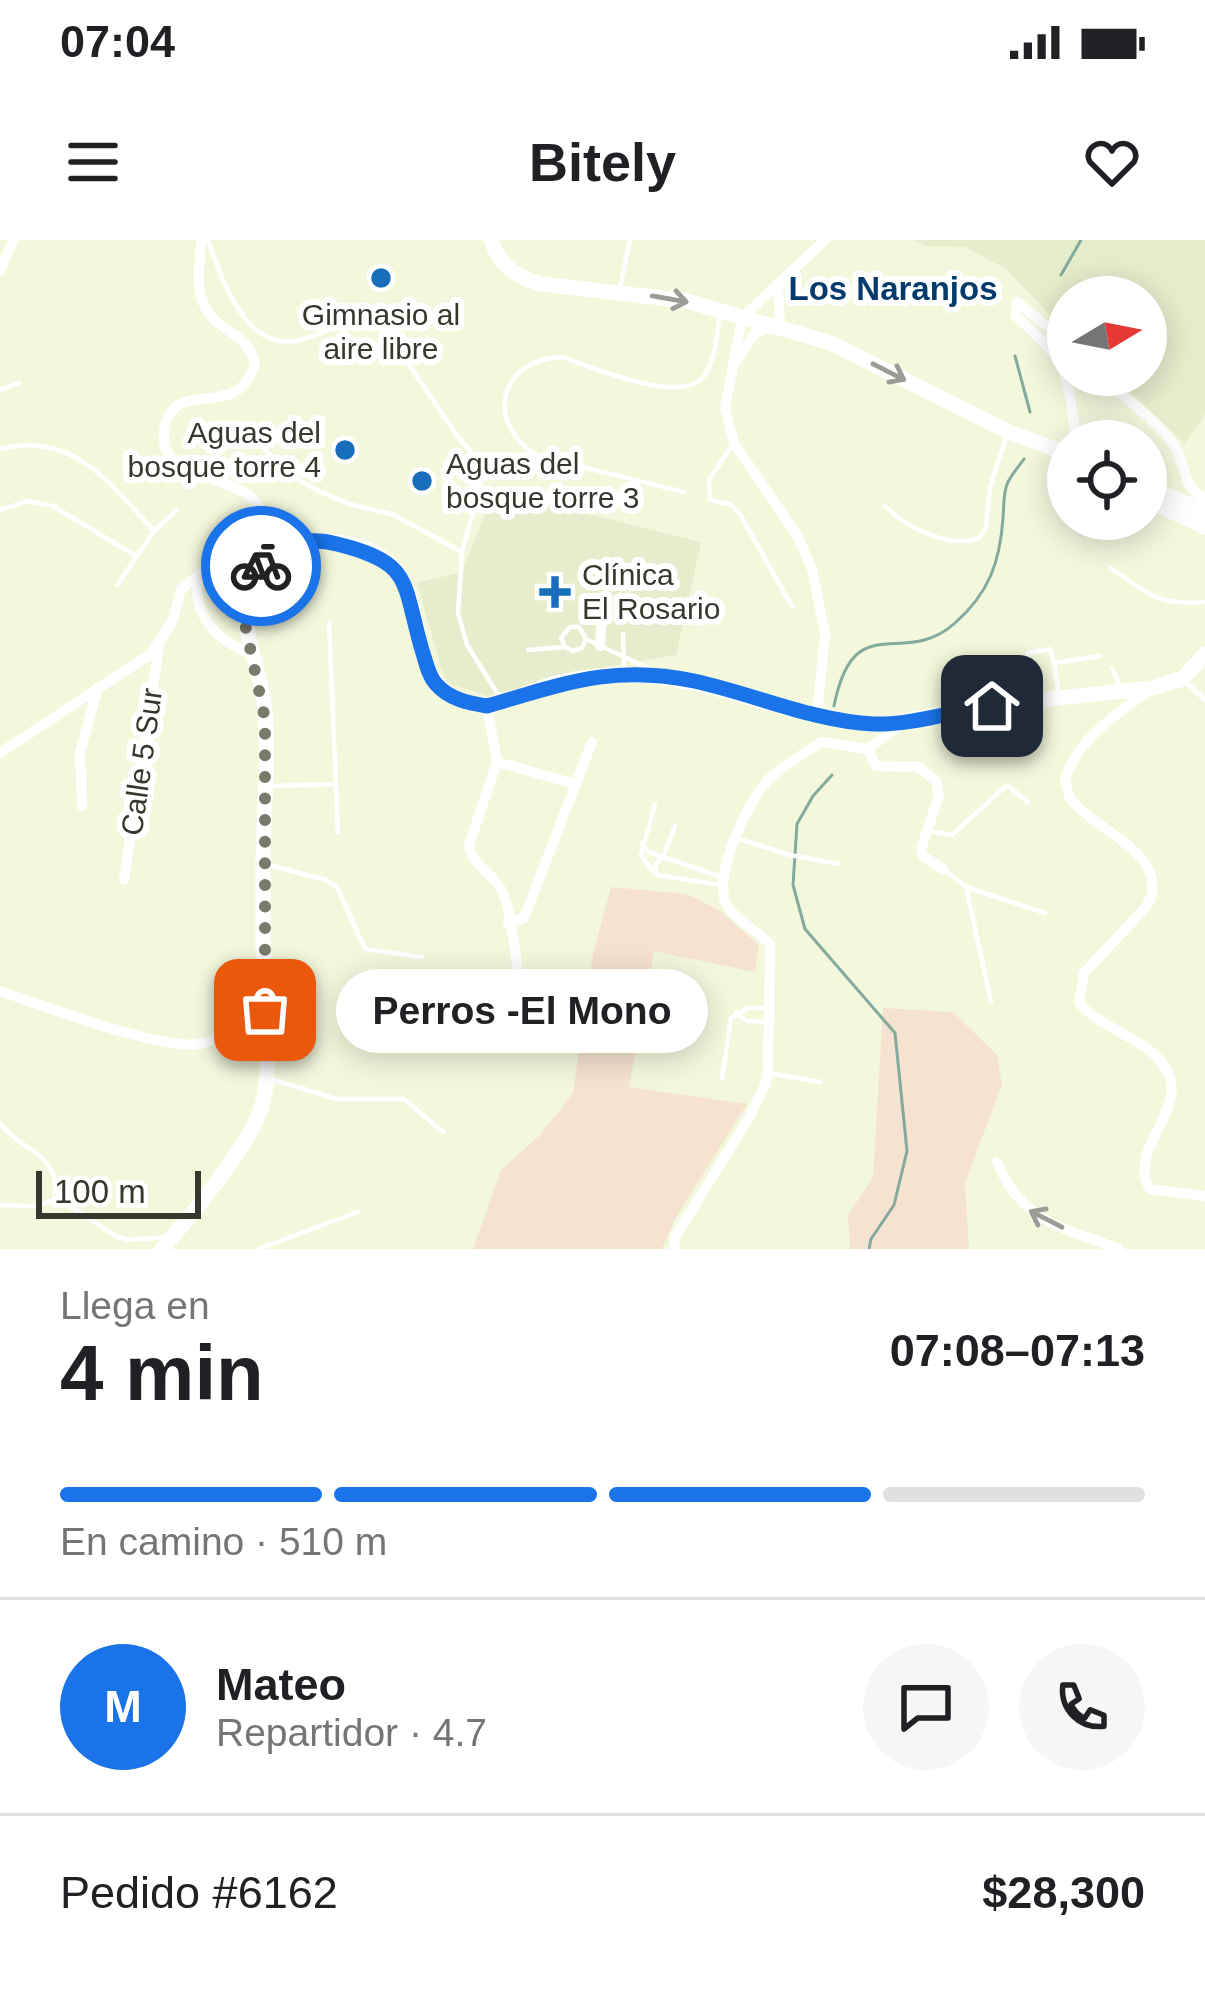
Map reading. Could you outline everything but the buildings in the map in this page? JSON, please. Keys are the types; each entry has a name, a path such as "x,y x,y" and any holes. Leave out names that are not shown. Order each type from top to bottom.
{"street":[{"path":"0,271 14,240"},
{"path":"205,240 199,272 202,302 217,322 246,342 255,363 244,388 193,399 174,410 165,425 164,444 167,453 187,470 260,505 261,520 253,535 199,574 196,586 202,615 222,638 252,654"},
{"path":"491,240 505,266 521,278 687,302 831,344 1047,449"},
{"path":"817,716 825,634 812,569 798,537 734,443 726,423 742,317 825,240"},
{"path":"777,328 778,283"},
{"path":"1047,326 1017,302 1016,316 1047,344"},
{"path":"730,376 755,333 777,328"},
{"path":"1123,396 1170,438 1185,482 1205,499"},
{"path":"1167,494 1205,511"},
{"path":"1167,499 1205,527"},
{"path":"169,1244 255,1125 266,1077 265,719 245,624 247,598 256,574 286,547 317,540 374,553 391,563 404,580 430,675 438,688 466,702 495,703 574,679 653,676 692,681 817,716 903,724 949,712 1154,688 1182,679 1205,654"},
{"name":"Calle 5 Sur","path":"124,880 159,644 173,620 182,589 199,574"},
{"path":"601,646 602,612"},
{"path":"222,638 245,624"},
{"path":"0,753 159,644"},
{"path":"82,806 80,752 98,687"},
{"path":"1154,688 1098,731 1075,756 1065,782 1071,800 1137,854 1153,881 1154,895 1136,921 1084,973 1079,1003 1157,1057 1164,1070 1169,1110 1143,1157 1150,1190 1205,1196"},
{"path":"495,703 497,762 469,844 471,856 502,892 521,998"},
{"path":"674,1249 675,1237 750,1116 768,1073 770,945 728,907 722,881 736,838 754,798 770,778 821,742 868,749 903,724"},
{"path":"508,923 524,918 592,742"},
{"path":"868,749 876,766 918,767 932,775 939,796 925,830 923,856 944,870"},
{"path":"497,762 575,784"},
{"path":"0,991 123,1030 188,1044 219,1037 245,1017 265,1010"},
{"path":"997,1162 1019,1201 1034,1216 1119,1249"}],"lane":[{"path":"205,240 219,272 262,338 274,343 297,342 341,323 361,321 383,327 481,464 482,482 462,552 458,613 467,645 495,703"},
{"path":"620,291 630,240"},
{"path":"684,492 538,456 508,429 504,403 519,372 530,362 547,358 562,357 666,389 689,386 706,373 721,311"},
{"path":"0,390 19,383"},
{"path":"885,506 947,542 979,538 986,529 990,487 1011,433"},
{"path":"734,443 709,480 710,500 736,509 793,607"},
{"path":"0,449 31,445 85,460 154,531"},
{"path":"260,446 291,475 318,491 394,515 462,552"},
{"path":"0,510 28,501 53,506 136,556"},
{"path":"117,585 154,531 176,511"},
{"path":"1111,568 1160,601 1205,602"},
{"path":"329,623 338,832"},
{"path":"565,647 562,633 570,627 583,630 586,639 651,668 653,676"},
{"path":"623,634 624,675"},
{"path":"528,650 578,650 586,639"},
{"path":"1039,676 1027,670 1028,653 1050,649 1059,698"},
{"path":"1054,664 1100,656"},
{"path":"1112,668 1122,692"},
{"path":"1182,679 1205,700"},
{"path":"264,786 336,784"},
{"path":"925,830 952,835 1007,785 1028,802"},
{"path":"655,804 642,843 643,861 658,875 722,881"},
{"path":"658,875 655,865 675,826"},
{"path":"736,838 839,864"},
{"path":"642,843 648,853 722,881"},
{"path":"262,864 337,887 365,949 422,957"},
{"path":"944,870 966,886 1045,913"},
{"path":"966,886 991,1002"},
{"path":"722,1078 729,1024 736,1012 748,1008 769,1015"},
{"path":"736,1012 747,1021 769,1015"},
{"path":"768,1073 821,1082"},
{"path":"266,1077 336,1100 404,1100 443,1132"},
{"path":"1,1128 34,1148 56,1179 59,1199"},
{"path":"0,1205 35,1206 59,1199 129,1240 169,1244"},
{"path":"258,1249 358,1213"}],"shaded area":[{"path":"913,240 1205,240 1205,414 1185,443 1167,426 1167,420 1160,420 1135,396 1167,396 1167,276 1047,276 1047,312 1006,269 965,247 925,246"},
{"name":"Clínica El Rosario","path":"494,491 701,542 676,655 581,671 488,696 449,683 417,583 462,572"},
{"path":"611,887 687,894 720,911 759,945 755,972 654,951 629,1087 747,1104 675,1219 662,1249 473,1249 501,1170 540,1135 573,1093 593,954"},
{"path":"883,1008 953,1012 997,1055 1002,1084 965,1183 969,1249 850,1249 848,1215 873,1178"}],"waterway":[{"path":"1061,275 1081,240"},
{"path":"1015,356 1030,412"},
{"path":"834,706 854,657 882,644 936,636 976,600 995,563 1006,486 1024,459"},
{"path":"832,775 797,824 793,885 805,929 895,1033 907,1151 894,1205 869,1249"}],"way so far":[{"path":"261,566 250,584 245,624 265,719 265,1010"}],"place":[{"name":"Gimnasio al aire libre","path":"381,278"},
{"name":"Aguas del bosque torre 4","path":"345,450"},
{"name":"Aguas del bosque torre 3","path":"422,481"},
{"name":"Clínica El Rosario","path":"555,592"},
{"name":"Perros -El Mono","path":"265,1010"}],"district":[{"name":"Los Naranjos","path":"893,288"}],"route":[{"path":"261,566 286,547 307,540 374,553 391,563 404,580 430,675 447,694 475,704 487,706 574,679 624,675 692,681 817,716 871,724 903,724 992,706"}]}
